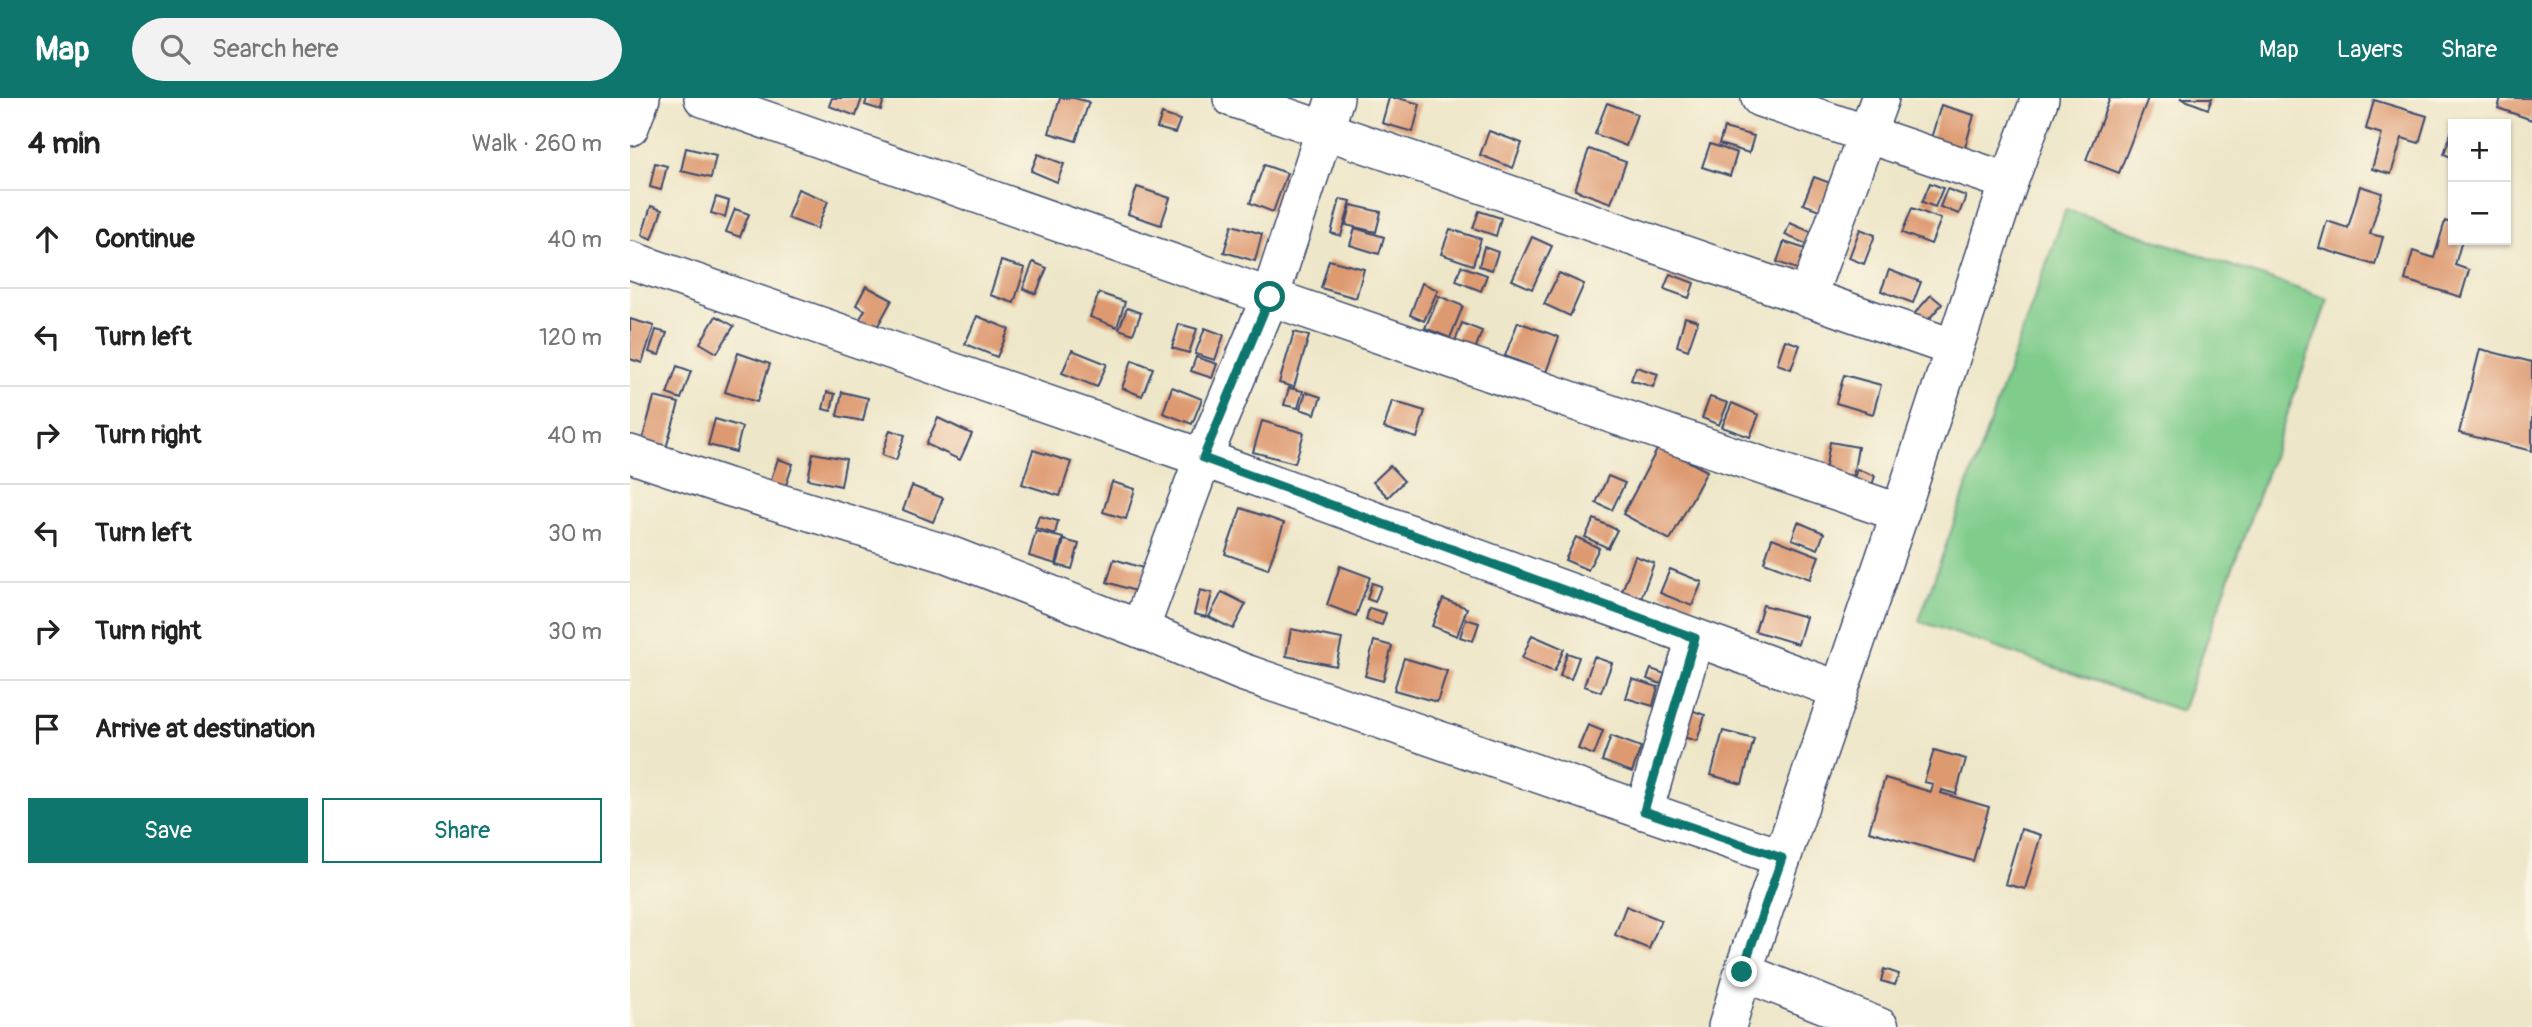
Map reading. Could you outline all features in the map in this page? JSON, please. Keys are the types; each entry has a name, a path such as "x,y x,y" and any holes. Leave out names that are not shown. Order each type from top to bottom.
{"street":[{"path":"630,127 641,98"},
{"path":"703,98 1270,297 1900,513"},
{"path":"1232,98 1330,115 1807,298 1954,348"},
{"path":"1760,98 2009,182"},
{"path":"1807,298 1880,98"},
{"path":"1727,1027 1742,972 1900,513 2009,182 2040,98"},
{"path":"1140,629 1203,458 1270,297 1330,115"},
{"path":"630,260 1203,458 1839,690"},
{"path":"630,454 947,554 1242,672 1782,858"},
{"path":"1644,811 1695,638"},
{"path":"1742,972 1880,1027"}],"green space":[{"path":"2066,209 2328,299 2182,711 1919,621"}],"building":[{"path":"832,98 862,98 856,116 829,106"},
{"path":"867,98 884,98 881,110 865,105"},
{"path":"1060,98 1089,102 1076,141 1049,133"},
{"path":"1389,98 1420,104 1413,132 1382,123"},
{"path":"2110,98 2148,98 2119,173 2086,160"},
{"path":"2180,98 2212,98 2208,109"},
{"path":"2501,98 2532,98 2532,120 2498,108"},
{"path":"2374,100 2427,116 2419,143 2402,138 2391,174 2372,169 2382,134 2366,129"},
{"path":"1607,103 1637,114 1626,146 1595,134"},
{"path":"1941,105 1974,115 1964,151 1930,142"},
{"path":"1162,114 1180,120 1175,133 1157,128"},
{"path":"1724,128 1754,136 1749,153 1719,144"},
{"path":"1489,131 1522,143 1513,168 1480,155"},
{"path":"1710,144 1737,153 1730,176 1702,167"},
{"path":"686,148 716,155 711,178 681,171"},
{"path":"1589,149 1626,162 1611,203 1575,190"},
{"path":"1038,154 1064,164 1057,182 1031,171"},
{"path":"655,163 667,166 661,190 650,187"},
{"path":"1264,165 1287,173 1273,212 1250,203"},
{"path":"1814,177 1841,187 1830,214 1803,204"},
{"path":"1930,183 1943,188 1935,207 1922,202"},
{"path":"2360,186 2382,193 2370,234 2383,237 2375,265 2319,248 2327,221 2348,228"},
{"path":"1137,187 1170,198 1161,225 1128,214"},
{"path":"798,189 828,201 817,229 787,218"},
{"path":"1947,189 1966,196 1959,214 1940,207"},
{"path":"716,197 729,201 725,217 711,213"},
{"path":"1340,199 1351,201 1341,236 1331,233"},
{"path":"1351,205 1381,212 1376,232 1346,225"},
{"path":"651,206 662,210 652,239 642,235"},
{"path":"1912,208 1941,219 1931,244 1902,233"},
{"path":"735,209 749,214 740,237 726,232"},
{"path":"1479,211 1501,218 1496,236 1473,228"},
{"path":"2445,221 2448,222 2448,245 2461,245 2455,265 2469,270 2461,297 2405,280 2413,251 2434,258"},
{"path":"1790,223 1818,235 1813,247 1785,235"},
{"path":"1232,225 1262,234 1255,261 1224,252"},
{"path":"1355,228 1384,237 1379,254 1350,245"},
{"path":"1450,229 1481,239 1473,265 1441,254"},
{"path":"1860,229 1875,235 1864,264 1849,258"},
{"path":"1532,237 1552,246 1532,289 1512,280"},
{"path":"1784,242 1815,252 1808,273 1777,262"},
{"path":"1484,247 1498,252 1492,270 1479,266"},
{"path":"1329,260 1364,269 1356,298 1321,288"},
{"path":"1001,261 1025,268 1014,303 990,295"},
{"path":"1033,262 1047,268 1036,294 1023,289"},
{"path":"1461,266 1487,275 1481,291 1456,281"},
{"path":"1889,270 1921,282 1913,303 1881,291"},
{"path":"1559,273 1584,284 1570,316 1544,304"},
{"path":"1670,274 1694,283 1689,298 1664,289"},
{"path":"1422,283 1438,290 1424,321 1410,315"},
{"path":"866,286 892,300 875,331 858,322 865,310 856,305"},
{"path":"1099,293 1125,302 1117,327 1090,317"},
{"path":"1931,295 1942,304 1917,333 1906,323"},
{"path":"1439,296 1463,306 1450,338 1425,328"},
{"path":"1127,308 1141,313 1133,334 1119,329"},
{"path":"716,316 734,326 717,353 700,343"},
{"path":"977,316 1009,329 997,357 965,344"},
{"path":"1685,317 1698,321 1688,350 1677,346"},
{"path":"630,319 654,326 642,363 630,359"},
{"path":"1518,322 1559,337 1546,372 1505,356"},
{"path":"1462,323 1482,331 1470,363 1450,355"},
{"path":"1179,324 1197,329 1189,353 1172,348"},
{"path":"1205,328 1224,335 1215,360 1195,354"},
{"path":"656,330 667,333 659,355 649,352"},
{"path":"1294,332 1309,336 1294,387 1279,383"},
{"path":"1785,340 1800,345 1791,369 1777,364"},
{"path":"2480,349 2532,362 2532,451 2459,433"},
{"path":"1072,350 1107,364 1097,387 1062,373"},
{"path":"738,353 770,364 757,402 725,392"},
{"path":"1196,357 1217,364 1212,378 1191,371"},
{"path":"1132,360 1153,368 1142,396 1122,388"},
{"path":"677,366 691,371 681,399 667,394"},
{"path":"1636,367 1658,374 1653,387 1631,380"},
{"path":"1844,375 1881,385 1873,414 1836,403"},
{"path":"1172,387 1202,399 1192,424 1163,413"},
{"path":"1289,388 1303,391 1298,408 1284,405"},
{"path":"827,392 835,394 831,411 823,409"},
{"path":"842,392 868,398 863,421 837,416"},
{"path":"1306,392 1321,397 1315,414 1300,409"},
{"path":"654,397 679,403 664,455 640,448"},
{"path":"1710,397 1728,403 1719,425 1702,418"},
{"path":"1392,401 1425,411 1417,438 1384,428"},
{"path":"1732,403 1759,415 1750,437 1722,427"},
{"path":"938,418 972,434 960,460 926,444"},
{"path":"715,419 742,427 736,452 708,445"},
{"path":"1262,421 1304,433 1295,463 1253,452"},
{"path":"890,430 905,435 896,460 882,455"},
{"path":"1830,442 1858,447 1853,476 1825,471"},
{"path":"1659,446 1707,471 1670,540 1623,514"},
{"path":"1033,450 1071,462 1060,496 1022,484"},
{"path":"813,453 846,459 841,486 808,479"},
{"path":"778,459 793,464 783,494 768,488"},
{"path":"1390,466 1404,481 1388,497 1373,482"},
{"path":"1857,469 1875,476 1871,488 1853,481"},
{"path":"1608,476 1625,483 1612,510 1596,503"},
{"path":"1112,482 1135,489 1126,519 1103,512"},
{"path":"912,486 943,498 933,522 903,510"},
{"path":"1241,508 1284,523 1268,569 1225,554"},
{"path":"1039,516 1058,521 1055,534 1035,528"},
{"path":"1594,519 1617,530 1608,548 1585,537"},
{"path":"1798,522 1824,533 1818,549 1792,539"},
{"path":"1036,531 1063,538 1056,564 1029,556"},
{"path":"1576,537 1599,548 1588,570 1565,560"},
{"path":"1772,538 1819,556 1810,579 1764,562"},
{"path":"1064,540 1079,544 1072,569 1057,565"},
{"path":"1635,556 1654,563 1636,612 1617,605"},
{"path":"1114,559 1146,569 1138,592 1107,582"},
{"path":"1340,566 1370,577 1356,616 1327,605"},
{"path":"1670,569 1702,582 1692,606 1660,593"},
{"path":"1372,583 1381,586 1375,602 1367,599"},
{"path":"1200,590 1212,593 1206,617 1194,614"},
{"path":"1222,592 1246,604 1233,629 1209,617"},
{"path":"1443,599 1467,608 1457,636 1432,626"},
{"path":"1763,605 1806,617 1798,644 1755,631"},
{"path":"1369,608 1386,613 1382,625 1366,620"},
{"path":"1466,619 1479,623 1473,641 1460,637"},
{"path":"1291,629 1342,639 1336,666 1286,656"},
{"path":"1532,635 1564,649 1554,672 1522,658"},
{"path":"1374,641 1392,646 1383,681 1365,676"},
{"path":"1567,653 1579,657 1571,679 1560,676"},
{"path":"1594,657 1612,663 1601,692 1584,686"},
{"path":"1404,658 1447,671 1437,702 1394,690"},
{"path":"1651,669 1665,674 1661,684 1647,679"},
{"path":"1632,679 1658,687 1653,706 1626,698"},
{"path":"1691,710 1705,715 1697,741 1683,737"},
{"path":"1588,725 1603,731 1594,755 1578,749"},
{"path":"1723,731 1754,739 1742,784 1711,775"},
{"path":"1611,736 1641,747 1632,772 1602,761"},
{"path":"1934,750 1966,759 1956,794 1942,790 1941,793 1989,807 1973,861 1869,831 1885,778 1931,792 1933,784 1924,782"},
{"path":"2021,829 2041,835 2025,889 2005,884"},
{"path":"1626,906 1661,920 1649,949 1615,935"},
{"path":"1884,969 1899,974 1895,985 1881,981"}],"route":[{"path":"1270,297 1203,458 1695,638 1644,811 1782,858 1742,972"}]}
